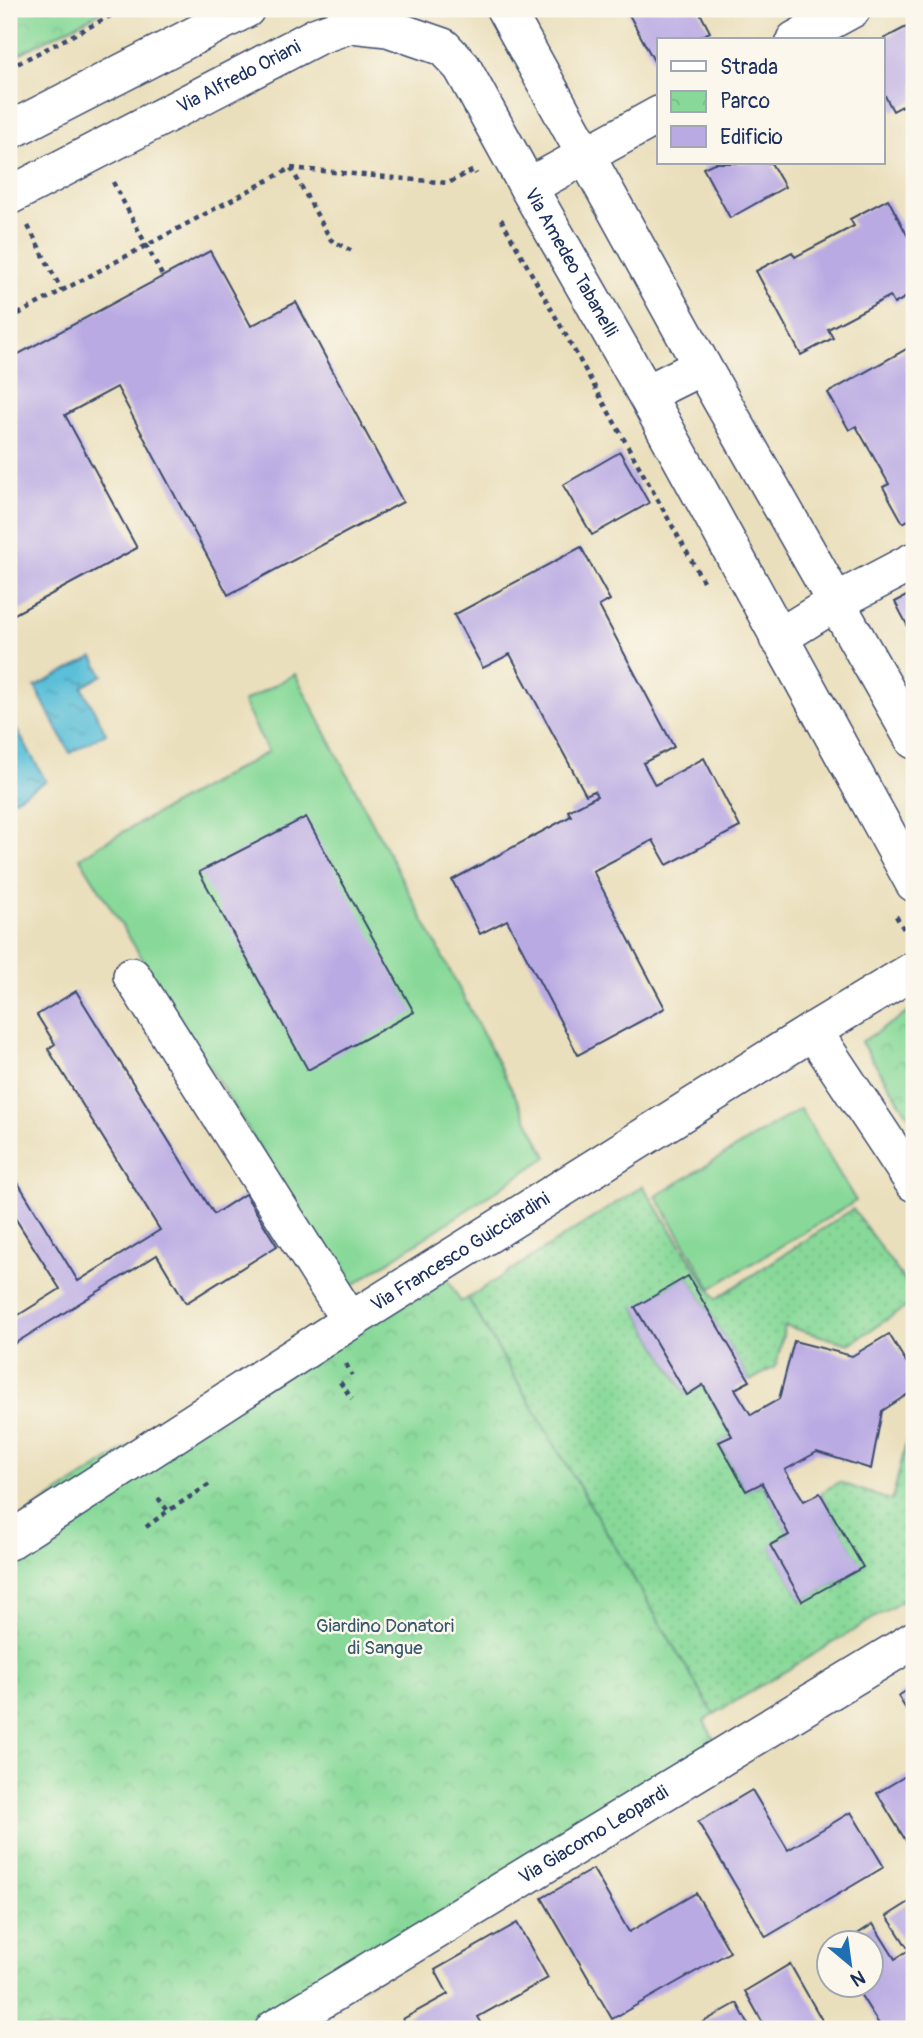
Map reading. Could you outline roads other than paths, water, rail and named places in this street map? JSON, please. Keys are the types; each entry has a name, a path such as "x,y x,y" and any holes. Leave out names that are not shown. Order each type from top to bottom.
{"street":[{"path":"9,131 246,9"},
{"path":"505,9 702,366 914,740"},
{"path":"799,38 852,9"},
{"name":"Via Alfredo Oriani","path":"9,196 317,36 351,24 388,28 443,47 462,67 528,187"},
{"name":"Via Amedeo Tabanelli","path":"657,116 528,187 646,394 914,883"},
{"path":"646,394 702,366"},
{"path":"778,638 836,602 914,561"},
{"name":"Via Francesco Guicciardini","path":"9,1541 350,1321 914,970"},
{"path":"132,976 350,1321"},
{"path":"813,1031 914,1183"},
{"name":"Via Giacomo Leopardi","path":"274,2029 914,1640"}],"water":[{"path":"93,657 103,675 82,687 106,733 70,753 35,687"},
{"path":"9,716 46,781 9,802"}],"park label":[{"name":"Giardino Donatori di Sangue","path":"385,1637"}]}
